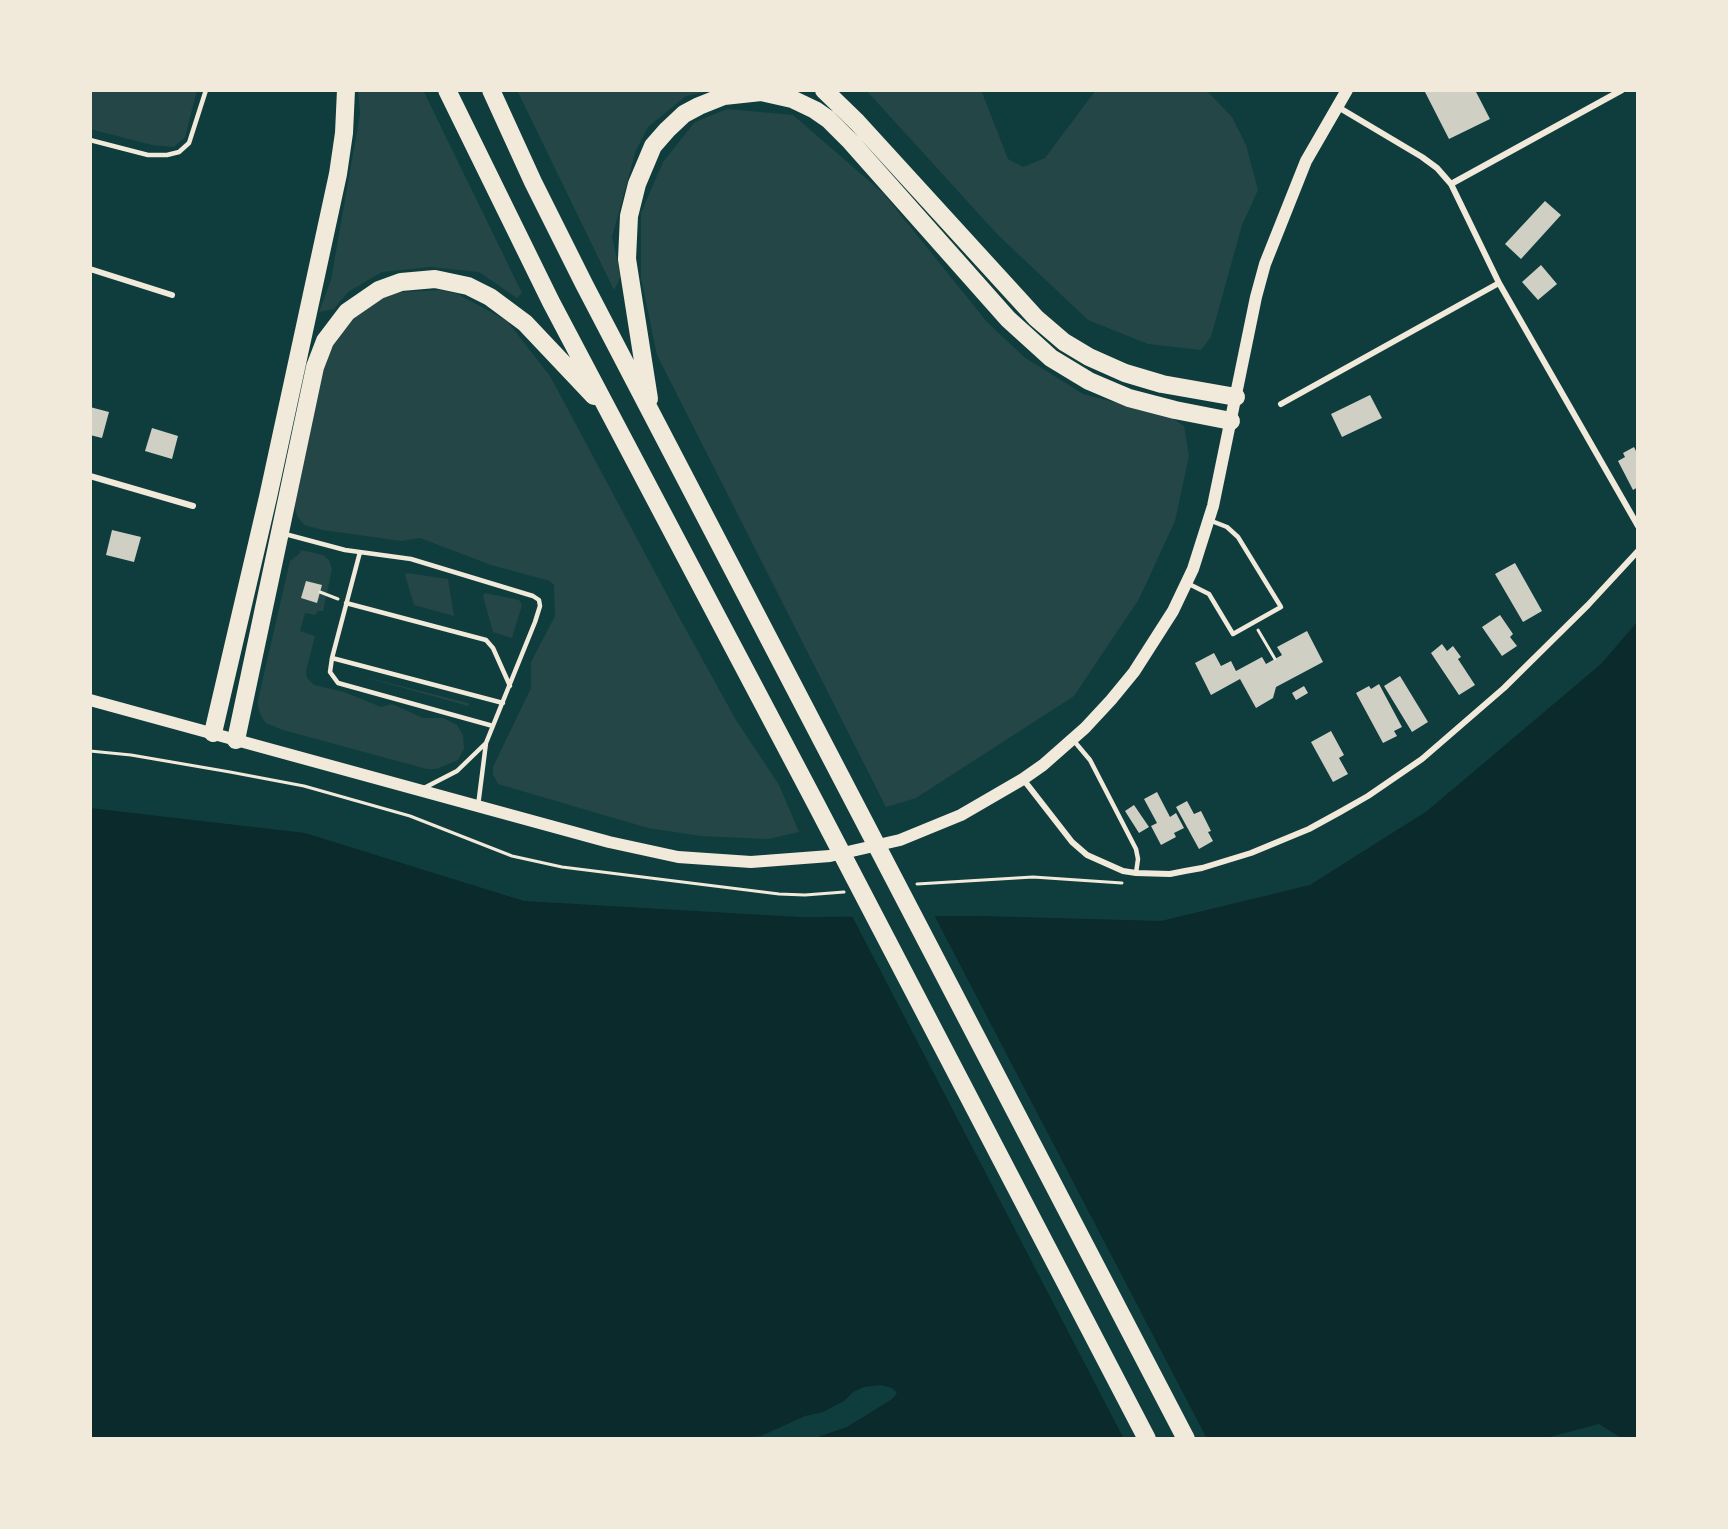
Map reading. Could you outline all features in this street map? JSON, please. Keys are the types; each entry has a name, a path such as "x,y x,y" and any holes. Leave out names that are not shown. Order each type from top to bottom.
{"highway":[{"path":"213,734 338,174 344,133 346,90"},
{"path":"447,90 497,196 1147,1439"},
{"path":"491,90 553,222 652,416 1186,1439"},
{"path":"824,90 857,122 1036,318 1064,342 1125,374 1162,384 1236,397"},
{"path":"652,416 627,259 629,216 637,184 653,146 684,114 724,96 761,92 792,99 828,119 1008,319 1051,358 1089,381 1129,398 1231,421"},
{"path":"236,740 313,374 321,349 347,312 369,296 390,285 412,279 435,279 468,286 490,297 535,332 610,413"}],"main road":[{"path":"90,700 656,854 716,861 777,861 830,856 900,840 961,815 1023,779 1073,740 1105,708 1134,672 1166,624 1187,583 1209,520 1256,297 1271,246 1306,161 1347,90"}],"street":[{"path":"1451,184 1622,90"},
{"path":"1337,106 1422,157 1437,168 1451,184 1499,283 1638,526"},
{"path":"90,269 172,295"},
{"path":"1281,404 1499,283"},
{"path":"90,476 193,506"},
{"path":"1023,779 1079,849 1104,864 1123,871 1170,874 1194,870 1251,853 1310,829 1368,796 1422,759 1470,719 1588,605 1638,551"}],"lane":[{"path":"90,140 148,155 167,155 179,152 189,143 206,90"},
{"path":"1187,583 1212,598 1233,634 1281,607 1238,537 1227,527 1209,520"},
{"path":"279,532 322,545 411,559 537,598 540,606 486,743 478,806"},
{"path":"360,552 332,658 330,672 338,683 493,726"},
{"path":"346,603 486,640 493,648 510,686"},
{"path":"332,658 503,703"},
{"path":"1073,740 1090,760 1136,849 1138,859 1136,873"},
{"path":"420,790 457,771 486,743"}],"path":[{"path":"320,592 326,594"},
{"path":"1254,622 1275,659"}],"shaded area":[{"path":"90,90 197,90 185,137 174,147 152,145 90,129"},
{"path":"358,90 423,90 522,293 517,298 479,272 430,267 382,272 348,292 334,309 319,312 331,280 360,114"},
{"path":"517,90 715,90 686,96 648,127 636,150 612,237 621,276 614,290"},
{"path":"866,90 981,90 1008,159 1023,167 1045,158 1096,90 1206,90 1232,117 1246,145 1258,190 1242,225 1211,337 1201,350 1148,344 1088,320 997,234"},
{"path":"727,109 793,115 883,193 987,322 1024,357 1083,394 1169,416 1184,426 1189,456 1175,521 1139,599 1074,696 916,798 886,807 657,355 641,278 641,213 663,162 695,122"},
{"path":"441,290 458,294 507,321 550,376 736,720 779,785 799,832 768,839 701,836 648,828 498,784 493,774 493,767 531,688 531,662 555,616 554,585 550,581 491,565 420,538 401,541 323,530 304,525 297,516 293,501 300,451 327,356 353,314 386,293"},
{"path":"301,550 323,555 329,560 332,569 323,611 317,611 316,615 305,613 300,631 315,636 306,671 307,678 314,685 344,692 381,707 392,704 423,718 443,718 457,725 463,735 464,749 458,760 436,769 427,769 283,730 266,723 261,716 258,700 290,561"},
{"path":"407,573 448,579 454,616 414,605 405,575"},
{"path":"485,593 519,600 522,605 512,638 493,632 483,596"},
{"path":"1638,621 1638,1439 1623,1439 1599,1424 1542,1439 812,1439 847,1427 892,1399 897,1393 892,1388 881,1385 864,1387 823,1412 805,1416 761,1436 730,1439 90,1439 90,808 305,833 524,901 799,917 983,916 1161,921 1310,885 1427,811 1601,664"},
{"path":"357,675 468,703 469,705 468,706"}],"pier":[{"path":"933,913 1207,1439 1124,1439 851,914"}],"building":[{"path":"1424,90 1475,90 1490,119 1449,139"},
{"path":"1545,201 1561,215 1521,259 1505,244"},
{"path":"1541,265 1557,284 1538,300 1522,282"},
{"path":"1370,395 1382,418 1342,437 1331,414"},
{"path":"90,407 109,412 102,438 90,435"},
{"path":"152,428 178,436 172,459 145,451"},
{"path":"1634,447 1638,455 1638,487 1633,490 1618,461 1625,457 1623,453"},
{"path":"112,530 141,537 134,562 106,555"},
{"path":"1515,563 1542,611 1523,622 1495,574"},
{"path":"306,581 322,585 317,603 301,598"},
{"path":"1500,615 1513,634 1510,637 1517,646 1502,656 1482,627"},
{"path":"1307,631 1323,662 1276,687 1273,698 1256,708 1240,679 1211,695 1195,663 1214,653 1221,666 1231,661 1236,671 1262,657 1266,664 1282,655 1277,647"},
{"path":"1442,644 1447,651 1453,646 1461,657 1458,659 1475,685 1459,695 1431,653"},
{"path":"1400,676 1428,722 1412,732 1384,686"},
{"path":"1379,684 1402,727 1394,731 1397,736 1383,743 1356,693"},
{"path":"1304,686 1308,693 1296,700 1292,693"},
{"path":"1331,731 1344,755 1339,758 1348,774 1333,782 1311,742"},
{"path":"1157,792 1170,817 1176,813 1184,828 1174,833 1176,837 1161,845 1151,826 1157,823 1144,799"},
{"path":"1187,801 1194,814 1201,811 1211,831 1208,832 1213,841 1199,849 1176,807"},
{"path":"1134,805 1149,827 1139,833 1125,811"}]}
